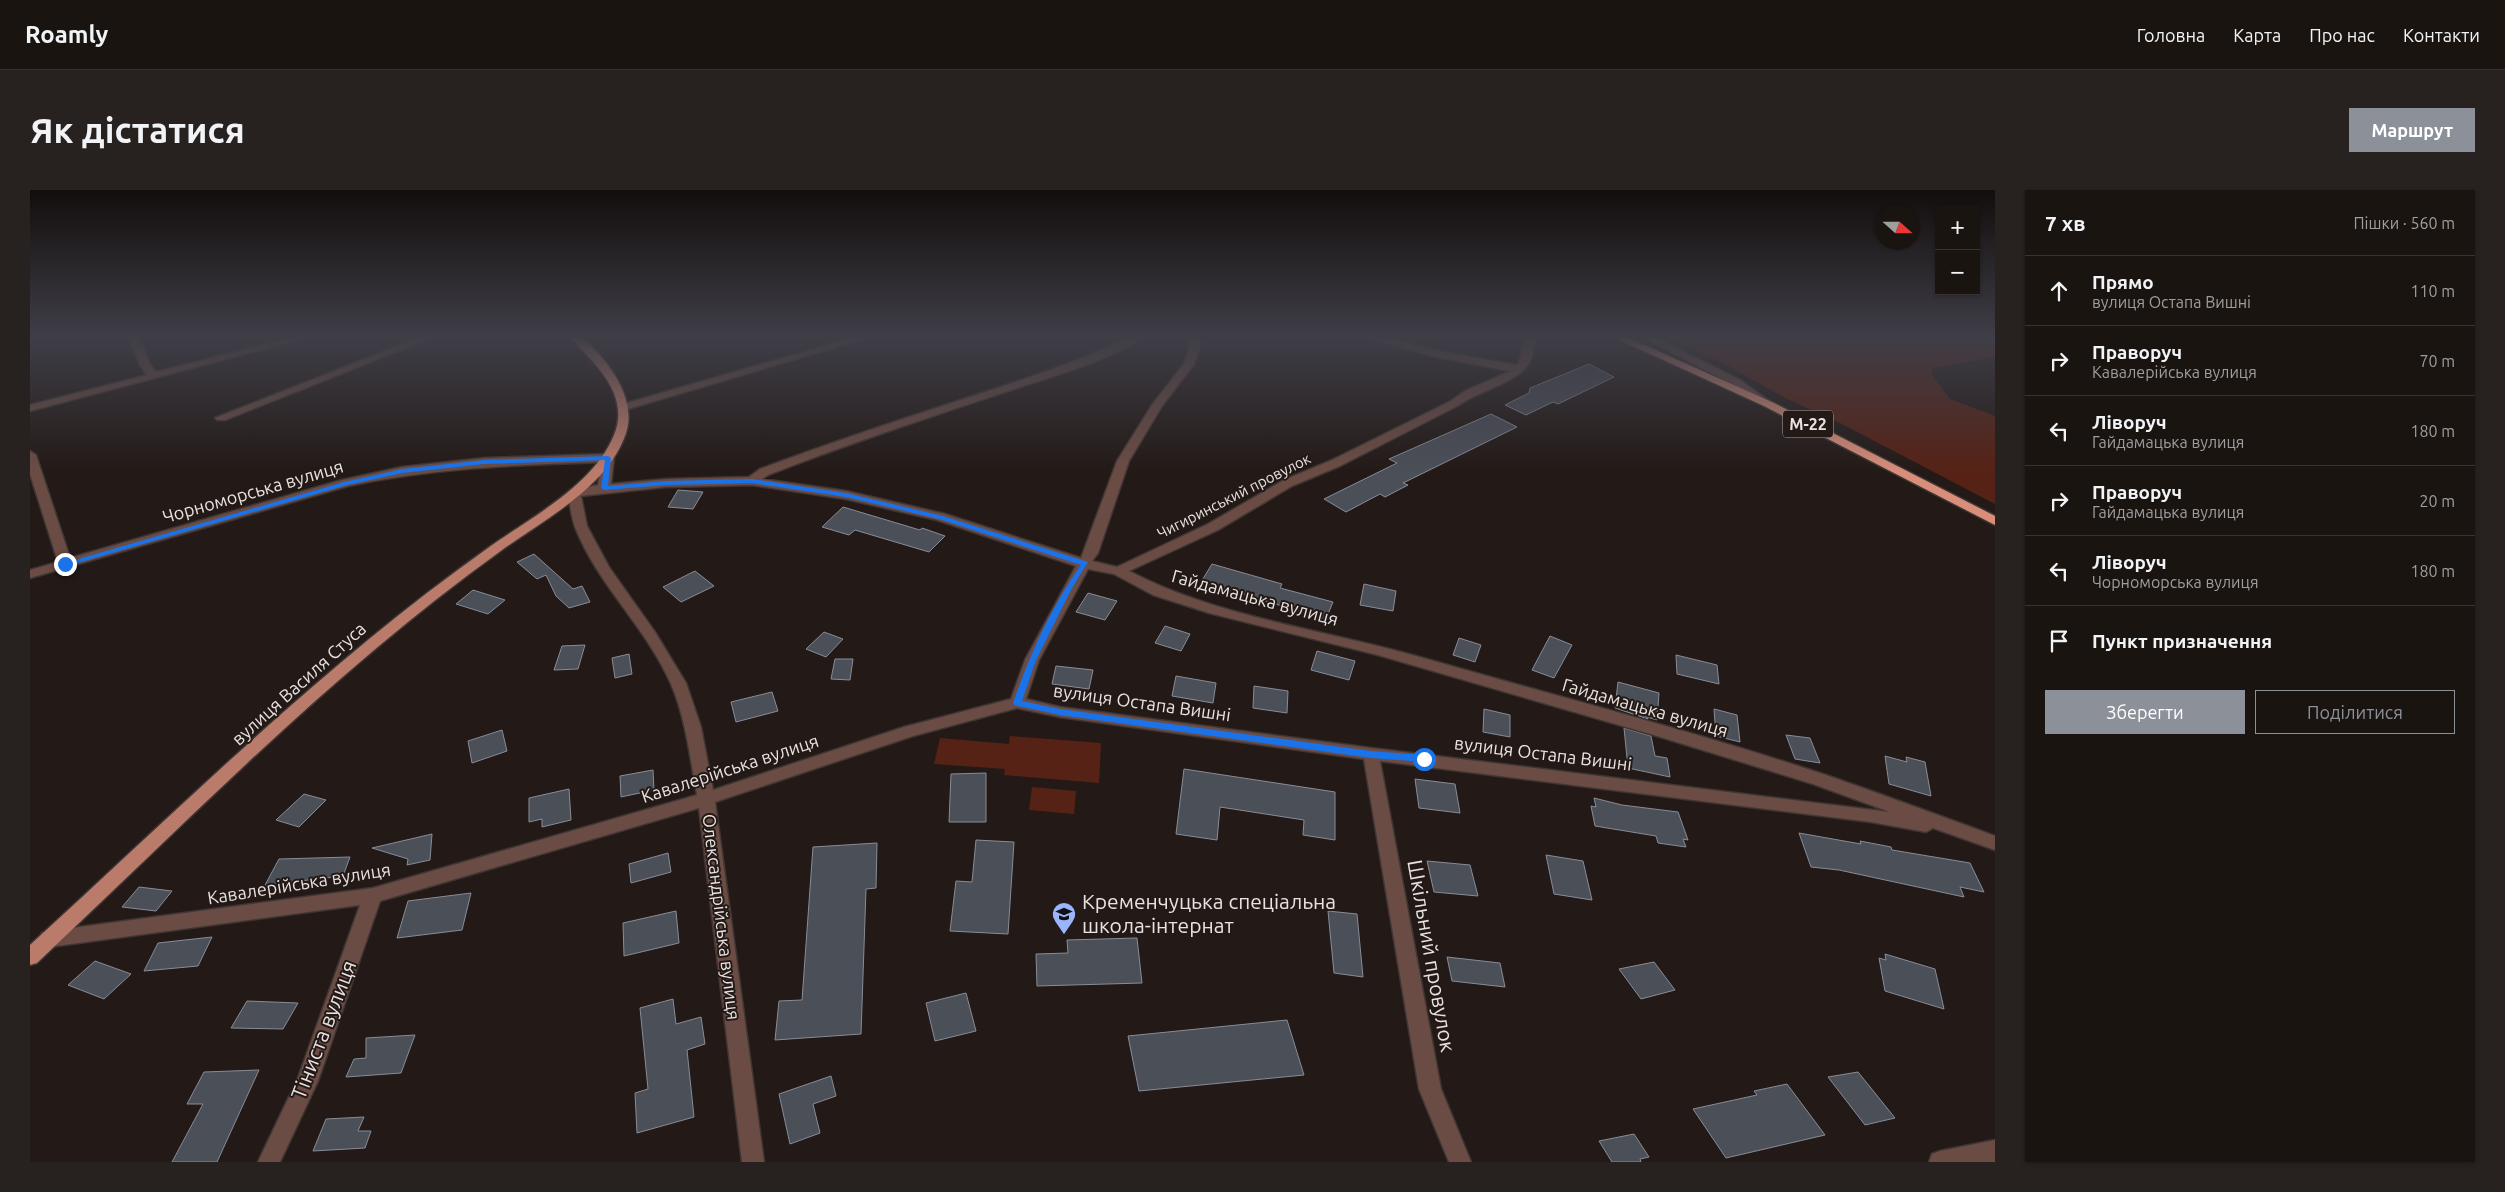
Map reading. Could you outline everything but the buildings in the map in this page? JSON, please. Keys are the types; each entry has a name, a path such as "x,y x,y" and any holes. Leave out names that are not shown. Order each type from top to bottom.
{"highway":[{"name":"М-22","path":"1717,381 1768,404 1995,521"}],"main road":[{"path":"608,458 619,437 624,407 613,381"},
{"name":"вулиця Василя Стуса","path":"30,957 305,703 389,630 465,570 574,493 608,458"}],"street":[{"path":"30,408 133,381"},
{"path":"221,418 315,381"},
{"path":"624,407 712,381"},
{"path":"752,481 764,472 841,443 1027,381"},
{"path":"1017,703 1032,660 1068,588 1085,564 1122,461 1157,405 1175,381"},
{"name":"Чигиринський провулок","path":"1118,571 1213,527 1288,483 1336,463 1400,432 1455,403 1469,393 1495,381"},
{"path":"1735,381 1768,404"},
{"path":"30,455 65,564"},
{"path":"604,488 608,458"},
{"name":"Чорноморська вулиця","path":"30,574 346,484 402,471 484,462 608,458"},
{"name":"Гайдамацька вулиця","path":"574,493 604,488 666,483 752,481 846,495 941,517 1085,564 1118,571 1158,592 1214,610 1380,651 1660,731 1818,779 1995,843"},
{"name":"Олександрійська вулиця","path":"574,493 581,526 603,567 650,635 678,683 693,727 706,799 753,1162"},
{"name":"Кавалерійська вулиця","path":"49,940 373,896 706,799 910,731 1017,703"},
{"name":"вулиця Остапа Вишні","path":"1017,703 1060,712 1371,754 1871,815 1974,835"},
{"name":"Шкільний провулок","path":"1371,754 1430,1088 1460,1162"},
{"name":"Тіниста вулиця","path":"269,1162 307,1081 373,896"},
{"path":"1940,1162 1995,1151"}],"shaded area":[{"path":"1756,381 1937,381 1950,399 1995,416 1995,504 1840,423 1783,397"},
{"path":"1010,736 1101,743 1099,783 1004,775 1005,769 934,764 940,738 1009,744"},
{"path":"1032,787 1076,791 1074,814 1029,810"}],"place":[{"name":"Кременчуцька спеціальна школа-інтернат","path":"1064,935"}],"route":[{"path":"65,564 346,484 402,471 484,462 608,458 604,488 666,483 752,481 846,495 941,517 1085,564 1068,588 1032,660 1017,703 1060,712 1219,734 1424,759"}]}
